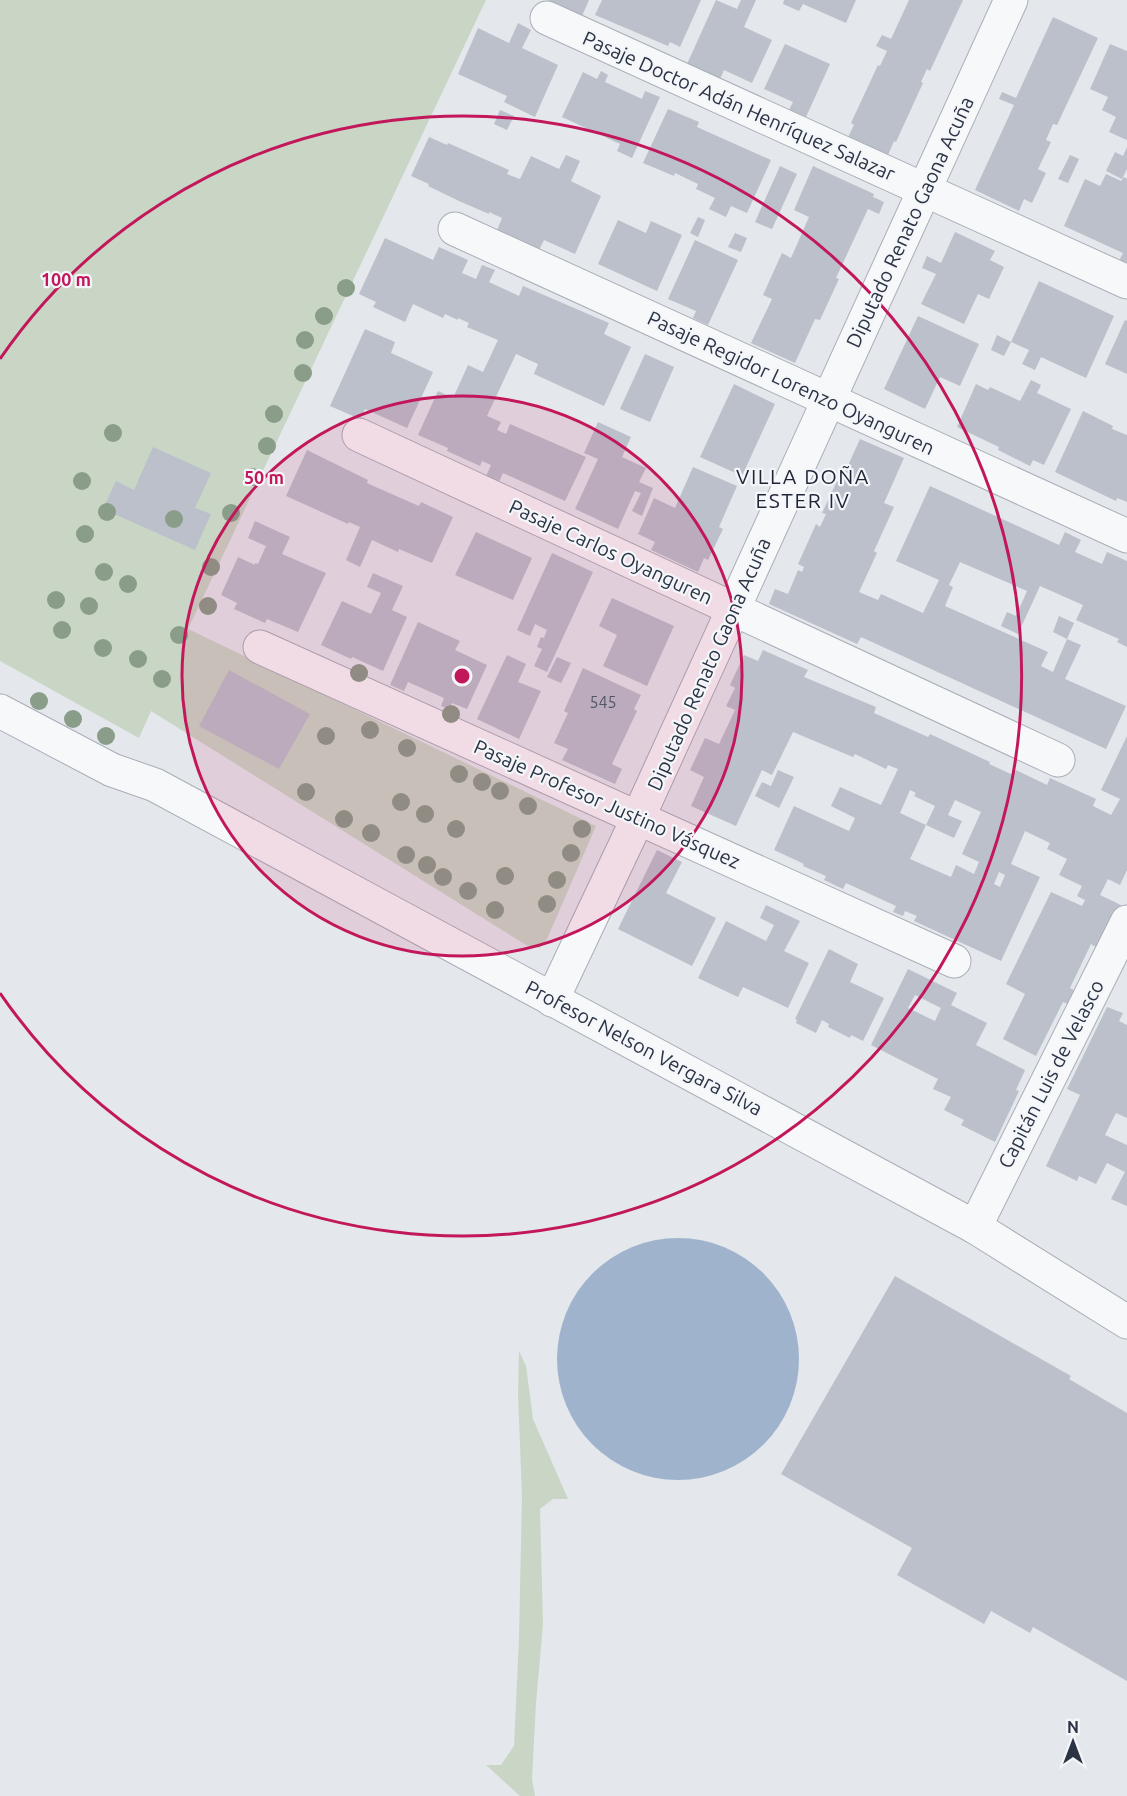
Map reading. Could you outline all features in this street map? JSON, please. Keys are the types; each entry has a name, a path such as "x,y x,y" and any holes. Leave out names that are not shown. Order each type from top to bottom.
{"street":[{"name":"Diputado Renato Gaona Acuña","path":"552,1000 734,609 1011,0"},
{"name":"Pasaje Doctor Adán Henríquez Salazar","path":"547,18 1127,282"},
{"name":"Pasaje Regidor Lorenzo Oyanguren","path":"455,228 1127,536"},
{"name":"Pasaje Carlos Oyanguren","path":"359,435 1058,760"},
{"name":"Pasaje Profesor Justino Vásquez","path":"260,647 954,961"},
{"name":"Profesor Nelson Vergara Silva","path":"0,711 112,770 155,785 975,1227 1123,1310"},
{"name":"Capitán Luis de Velasco","path":"975,1227 1127,922"}],"green space":[{"path":"0,0 486,0 188,629 596,826 547,939 540,948 526,945 151,711 139,738 0,661"},
{"path":"519,1351 526,1366 533,1419 568,1499 553,1499 540,1509 543,1624 532,1779 535,1796 520,1796 486,1765 501,1765 514,1746 522,1496 518,1394"}],"water":[{"path":"666,1238 690,1238 713,1243 735,1252 764,1273 779,1292 790,1313 797,1335 799,1359 797,1383 790,1405 779,1426 764,1445 735,1466 713,1475 690,1480 666,1480 643,1475 621,1466 601,1453 584,1436 571,1416 562,1394 557,1371 557,1347 562,1324 571,1302 584,1282 601,1265 621,1252 643,1243"}],"building":[{"path":"547,0 589,0 582,16"},
{"path":"602,0 701,0 680,47 670,42 668,46 595,15"},
{"path":"716,0 737,9 741,0 756,0 744,27 772,40 752,83 724,70 720,79 687,64"},
{"path":"784,0 856,0 846,23 803,4 799,11 783,4"},
{"path":"909,0 963,0 930,71 927,69 921,82 923,83 888,155 848,137 854,125 851,123 887,51 876,46 882,35 891,39"},
{"path":"1053,17 1098,38 1057,125 1053,124 1046,140 1051,142 1038,169 1046,173 1032,203 1024,199 1019,211 975,190 1014,105 999,99 1002,92 1016,98"},
{"path":"518,23 531,30 522,48 558,65 535,117 504,102 507,96 458,74 478,28 509,43"},
{"path":"785,44 830,64 806,117 789,110 793,102 764,89"},
{"path":"1110,44 1127,51 1127,140 1109,132 1116,117 1102,110 1108,97 1090,89"},
{"path":"601,71 608,75 605,82 642,99 645,91 660,97 632,158 617,151 620,144 562,117 583,72 597,79"},
{"path":"668,109 699,122 697,127 771,160 747,213 731,206 726,217 709,209 715,198 696,189 698,184 675,173 674,176 643,163"},
{"path":"500,110 514,116 507,130 494,124"},
{"path":"429,137 509,170 507,174 520,179 531,156 559,169 566,155 580,161 571,181 601,196 575,254 544,240 539,250 497,230 502,218 459,201 411,176"},
{"path":"1127,147 1127,169 1122,179 1106,171 1115,152 1123,156"},
{"path":"1070,155 1079,159 1068,183 1058,179"},
{"path":"780,166 797,174 772,229 755,222"},
{"path":"813,166 874,194 873,197 884,202 879,214 868,209 836,278 839,279 820,320 815,319 795,363 751,343 772,299 763,295 782,253 791,258 809,217 794,210"},
{"path":"1106,174 1121,181 1124,177 1127,179 1127,267 1118,263 1123,253 1064,226 1085,179 1100,186"},
{"path":"698,217 705,220 698,237 690,233"},
{"path":"618,220 646,233 651,221 682,235 657,291 598,264"},
{"path":"955,232 995,251 990,260 1004,267 989,299 978,294 964,324 921,304 936,274 922,268 927,256 941,263"},
{"path":"735,233 747,238 741,252 728,247"},
{"path":"385,238 433,260 439,247 468,260 462,273 476,279 482,265 495,270 489,282 519,296 523,286 609,323 604,334 631,347 604,406 534,374 538,364 516,354 487,416 501,422 497,430 506,434 510,424 586,457 565,501 503,473 499,482 486,476 491,465 482,461 480,466 418,435 438,391 453,398 468,365 483,372 498,340 467,327 469,323 458,318 458,320 445,314 443,318 413,304 405,322 373,307 376,302 359,294"},
{"path":"695,240 738,260 708,325 693,318 696,311 668,299"},
{"path":"1039,281 1114,316 1086,378 1041,357 1035,370 1022,364 1029,350 1011,342"},
{"path":"918,316 979,344 960,386 940,377 925,409 884,389"},
{"path":"1125,320 1127,321 1127,374 1105,364"},
{"path":"365,329 395,342 391,353 433,372 407,428 365,409 360,419 330,406"},
{"path":"997,335 1011,342 1004,356 991,350"},
{"path":"645,354 674,367 650,422 620,409"},
{"path":"1031,380 1041,385 1037,393 1071,409 1044,465 1033,460 1030,466 998,450 999,447 957,427 976,384 988,390 990,387 1020,401"},
{"path":"734,384 775,404 742,476 700,457"},
{"path":"1083,411 1113,426 1112,429 1127,435 1127,502 1117,498 1116,501 1055,472"},
{"path":"598,422 631,437 622,457 646,468 639,482 653,488 642,516 632,511 641,493 635,491 618,529 575,509 598,459 584,453"},
{"path":"860,439 904,458 884,503 894,507 859,592 878,600 881,594 923,613 939,580 896,561 930,486 1059,545 1065,532 1081,540 1075,552 1102,564 1107,552 1127,561 1127,647 1117,642 1119,639 1076,620 1083,605 1040,586 1018,634 1001,626 1007,612 1016,616 1027,591 960,562 949,585 953,587 945,606 1048,652 1041,666 1053,672 1067,639 1081,645 1065,679 1126,706 1106,749 861,637 857,644 769,604 775,589 788,594 798,570 802,572 804,567 798,564 816,524 820,527 826,514 822,513 837,481 840,483"},
{"path":"153,447 211,473 195,508 211,514 195,550 103,509 116,481 134,490"},
{"path":"307,450 368,480 367,483 419,506 421,502 453,517 432,563 399,549 398,552 372,540 360,567 346,560 360,527 349,522 348,524 286,496"},
{"path":"693,467 737,486 719,527 723,529 708,560 704,558 698,572 651,550 655,542 638,534 654,498 675,508"},
{"path":"255,521 290,537 282,554 326,573 298,632 267,619 265,623 234,609 237,603 221,595 238,557 255,565 255,563 258,564 266,546 248,538"},
{"path":"476,532 532,558 513,600 455,575"},
{"path":"552,553 593,572 547,672 534,666 542,649 537,647 547,630 535,624 530,636 517,630"},
{"path":"373,573 403,586 392,610 407,617 383,671 321,645 342,601 371,614 381,593 367,587"},
{"path":"612,598 674,626 647,686 603,666 617,635 599,626"},
{"path":"1059,616 1074,623 1067,639 1053,632"},
{"path":"418,622 460,641 455,650 487,665 467,709 452,703 449,709 441,706 444,698 408,682 404,691 390,685"},
{"path":"763,650 808,670 804,677 876,707 874,713 928,737 930,734 1013,775 1016,770 1047,785 1050,778 1096,799 1093,806 1111,815 1120,799 1101,790 1127,736 1127,870 1120,885 1108,879 1100,895 1121,905 1099,949 1091,944 1070,988 1077,992 1071,1005 1063,1002 1036,1056 1003,1039 1025,994 1006,984 1051,892 1082,906 1085,900 1077,896 1082,886 1059,875 1067,859 1047,849 1050,843 1025,831 1011,864 1040,877 1001,961 914,921 917,916 905,911 903,916 893,912 896,906 846,883 843,889 824,880 826,876 774,850 794,806 849,831 855,818 831,806 840,787 881,805 898,769 888,765 886,769 855,754 853,757 793,732 772,775 762,770 736,826 691,806 704,777 690,770 705,738 719,744 735,710 726,706 735,688 730,685 744,655 758,661","holes":["910,790 916,793 914,796 935,806 926,825 900,813","955,800 981,812 962,854 979,862 974,874 956,865 951,877 910,859 926,825 954,838 962,821 948,815","999,872 1005,875 1000,887 994,884"]},
{"path":"507,655 526,664 518,682 541,691 519,739 477,719"},
{"path":"557,657 571,663 561,683 547,677"},
{"path":"583,668 641,695 634,709 637,711 612,764 622,769 615,784 562,760 568,749 554,743 568,713 564,711"},
{"path":"229,670 310,714 279,769 199,726"},
{"path":"778,770 794,777 779,808 755,796 762,782 771,786"},
{"path":"657,850 682,862 666,893 716,918 692,966 618,929"},
{"path":"766,905 800,921 784,951 809,963 788,1008 743,987 738,997 698,978 726,921 766,941 774,925 760,918"},
{"path":"829,949 858,964 850,982 884,998 863,1041 851,1035 850,1038 828,1027 829,1024 822,1020 816,1033 796,1023 795,1019"},
{"path":"908,969 957,993 951,1005 987,1023 976,1045 1025,1070 1016,1090 1019,1091 995,1142 961,1125 964,1120 944,1110 951,1097 933,1089 938,1079 871,1045","holes":["915,995 941,1008 935,1021 908,1008"]},
{"path":"1107,1007 1123,1013 1119,1021 1127,1025 1127,1118 1116,1113 1105,1135 1127,1145 1127,1206 1111,1199 1125,1172 1107,1163 1096,1184 1079,1176 1077,1181 1046,1166 1080,1095 1067,1089"},
{"path":"895,1276 1071,1376 1069,1379 1127,1413 1127,1681 1033,1627 1030,1633 991,1611 984,1624 897,1575 912,1548 781,1474"}],"district":[{"name":"VILLA DOÑA ESTER IV","path":"803,489"}]}
